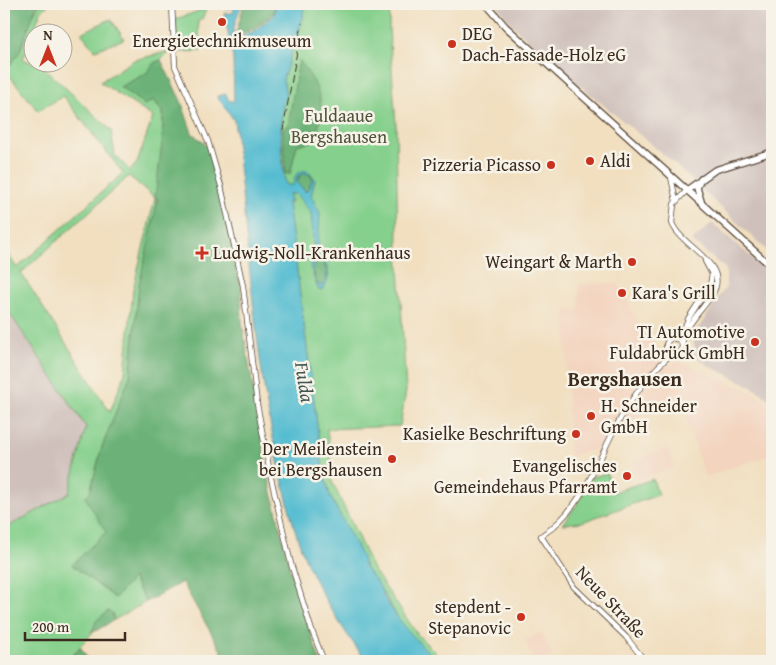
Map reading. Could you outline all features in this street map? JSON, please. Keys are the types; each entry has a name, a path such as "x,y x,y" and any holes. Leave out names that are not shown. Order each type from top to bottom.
{"main road":[{"path":"486,4 506,27 772,267"},
{"path":"687,190 702,177 715,170 772,152"},
{"path":"702,177 698,191 705,206"}],"street":[{"path":"172,4 175,66 208,141 243,286 257,404 271,478 294,573 312,631 324,661"},
{"path":"669,173 676,190 676,201 671,217 673,228 682,240 702,256 715,270 716,287 689,326 679,352 670,352 667,343 682,334 688,319 711,283 710,268 702,256"},
{"path":"676,201 687,190"},
{"path":"676,339 682,345"},
{"name":"Neue Straße","path":"645,661 626,637 574,587 541,536 558,525 566,517 594,472 634,396 670,352"}],"shaded area":[{"path":"496,4 772,4 772,255 668,158 563,72 513,26"},
{"path":"712,223 772,275 772,401 751,386 709,366 696,356 693,336 726,287 726,269 692,241"},
{"path":"618,283 641,327 660,350 660,355 669,367 677,361 745,389 757,395 772,408 772,454 705,477 682,405 622,423 616,421 604,447 569,457 565,310 579,310 579,284"},
{"path":"4,305 86,427 69,493 4,529"},
{"path":"668,448 674,468 637,480 631,462"},
{"path":"541,632 553,656 542,661 534,661 524,640"}],"green space":[{"path":"8,4 40,4 36,7 31,22 22,22 22,46 4,74 4,8"},
{"path":"40,4 47,4 41,11 37,22 30,22"},
{"path":"244,4 275,4 274,13 255,28 240,35 236,33"},
{"name":"Fuldaaue Bergshausen","path":"304,4 390,4 389,29 396,125 398,249 406,391 400,426 327,429 334,478 331,479 373,569 418,635 444,661 438,661 409,634 380,587 371,578 330,496 323,470 288,204 291,202 289,189 285,182 282,137 282,113 286,95 283,79 303,18"},
{"path":"207,8 202,19 198,20 201,51 177,52 176,19"},
{"path":"111,19 124,39 95,50 81,33"},
{"path":"22,36 22,72 48,72 111,130 115,155 130,171 137,163 153,117 100,82 134,60 170,51 161,60 154,63 147,73 120,87 154,100 163,112 163,135 155,221 139,285 130,376 102,447 90,492 106,532 146,602 114,620 112,613 91,631 92,633 68,661 4,661 4,529 69,493 86,427 4,305 4,248 17,268 123,173 63,96 38,111 9,75 4,104 4,73","holes":["129,176 155,198 133,290 125,373 110,412 21,273"]},
{"path":"161,60 181,101 192,133 207,146 219,187 241,287 242,323 268,475 290,570 320,661 227,661 182,582 146,602 133,578 115,598 72,565 106,532 85,497 90,492 102,447 130,376 139,285 158,199 155,198 163,135 163,112 154,100 145,105 120,87 147,73 154,63"},
{"path":"299,60 317,89 321,107 320,117 314,141 297,145 290,174 286,174 283,128 288,126"},
{"path":"301,173 308,173 313,179 307,192 297,183"},
{"path":"320,258 327,272 326,280 321,286 315,282 313,268 316,259"},
{"path":"607,473 613,492 653,479 658,495 582,522 562,524 576,506 592,477"},
{"path":"108,611 112,613 114,620 92,633 96,621"},
{"path":"81,648 89,661 68,661"}],"water":[{"name":"Fulda","path":"227,4 242,4 234,32 236,49 235,35 240,37 254,31 274,15 276,4 304,4 303,18 283,79 286,95 283,102 281,139 286,185 293,185 296,175 301,171 308,171 315,179 311,196 320,213 318,252 328,270 326,285 322,290 318,289 316,282 321,286 326,280 327,272 320,258 316,259 313,268 315,279 310,266 314,251 311,213 296,194 289,194 290,201 288,202 323,470 330,496 362,557 366,569 375,579 386,600 403,625 438,661 366,661 339,623 323,596 303,553 296,532 279,466 263,380 234,120 218,98 218,96 226,94 229,101 234,101 233,58 224,13 233,13 234,9 232,7 227,9","holes":["305,173 311,175 313,179 306,192 297,183 298,176"]}],"railway":[{"path":"283,130 302,23"}],"place":[{"name":"Energietechnikmuseum","path":"222,22"},
{"name":"DEG Dach-Fassade-Holz eG","path":"452,44"},
{"name":"Aldi","path":"590,161"},
{"name":"Pizzeria Picasso","path":"551,165"},
{"name":"Ludwig-Noll-Krankenhaus","path":"202,253"},
{"name":"Weingart & Marth","path":"632,262"},
{"name":"Kara's Grill","path":"622,293"},
{"name":"TI Automotive Fuldabrück GmbH","path":"755,342"},
{"name":"H. Schneider GmbH","path":"591,416"},
{"name":"Kasielke Beschriftung","path":"576,434"},
{"name":"Der Meilenstein bei Bergshausen","path":"392,459"},
{"name":"Evangelisches Gemeindehaus Pfarramt","path":"627,476"},
{"name":"stepdent - Stepanovic","path":"521,617"}],"district":[{"name":"Bergshausen","path":"625,379"}]}
